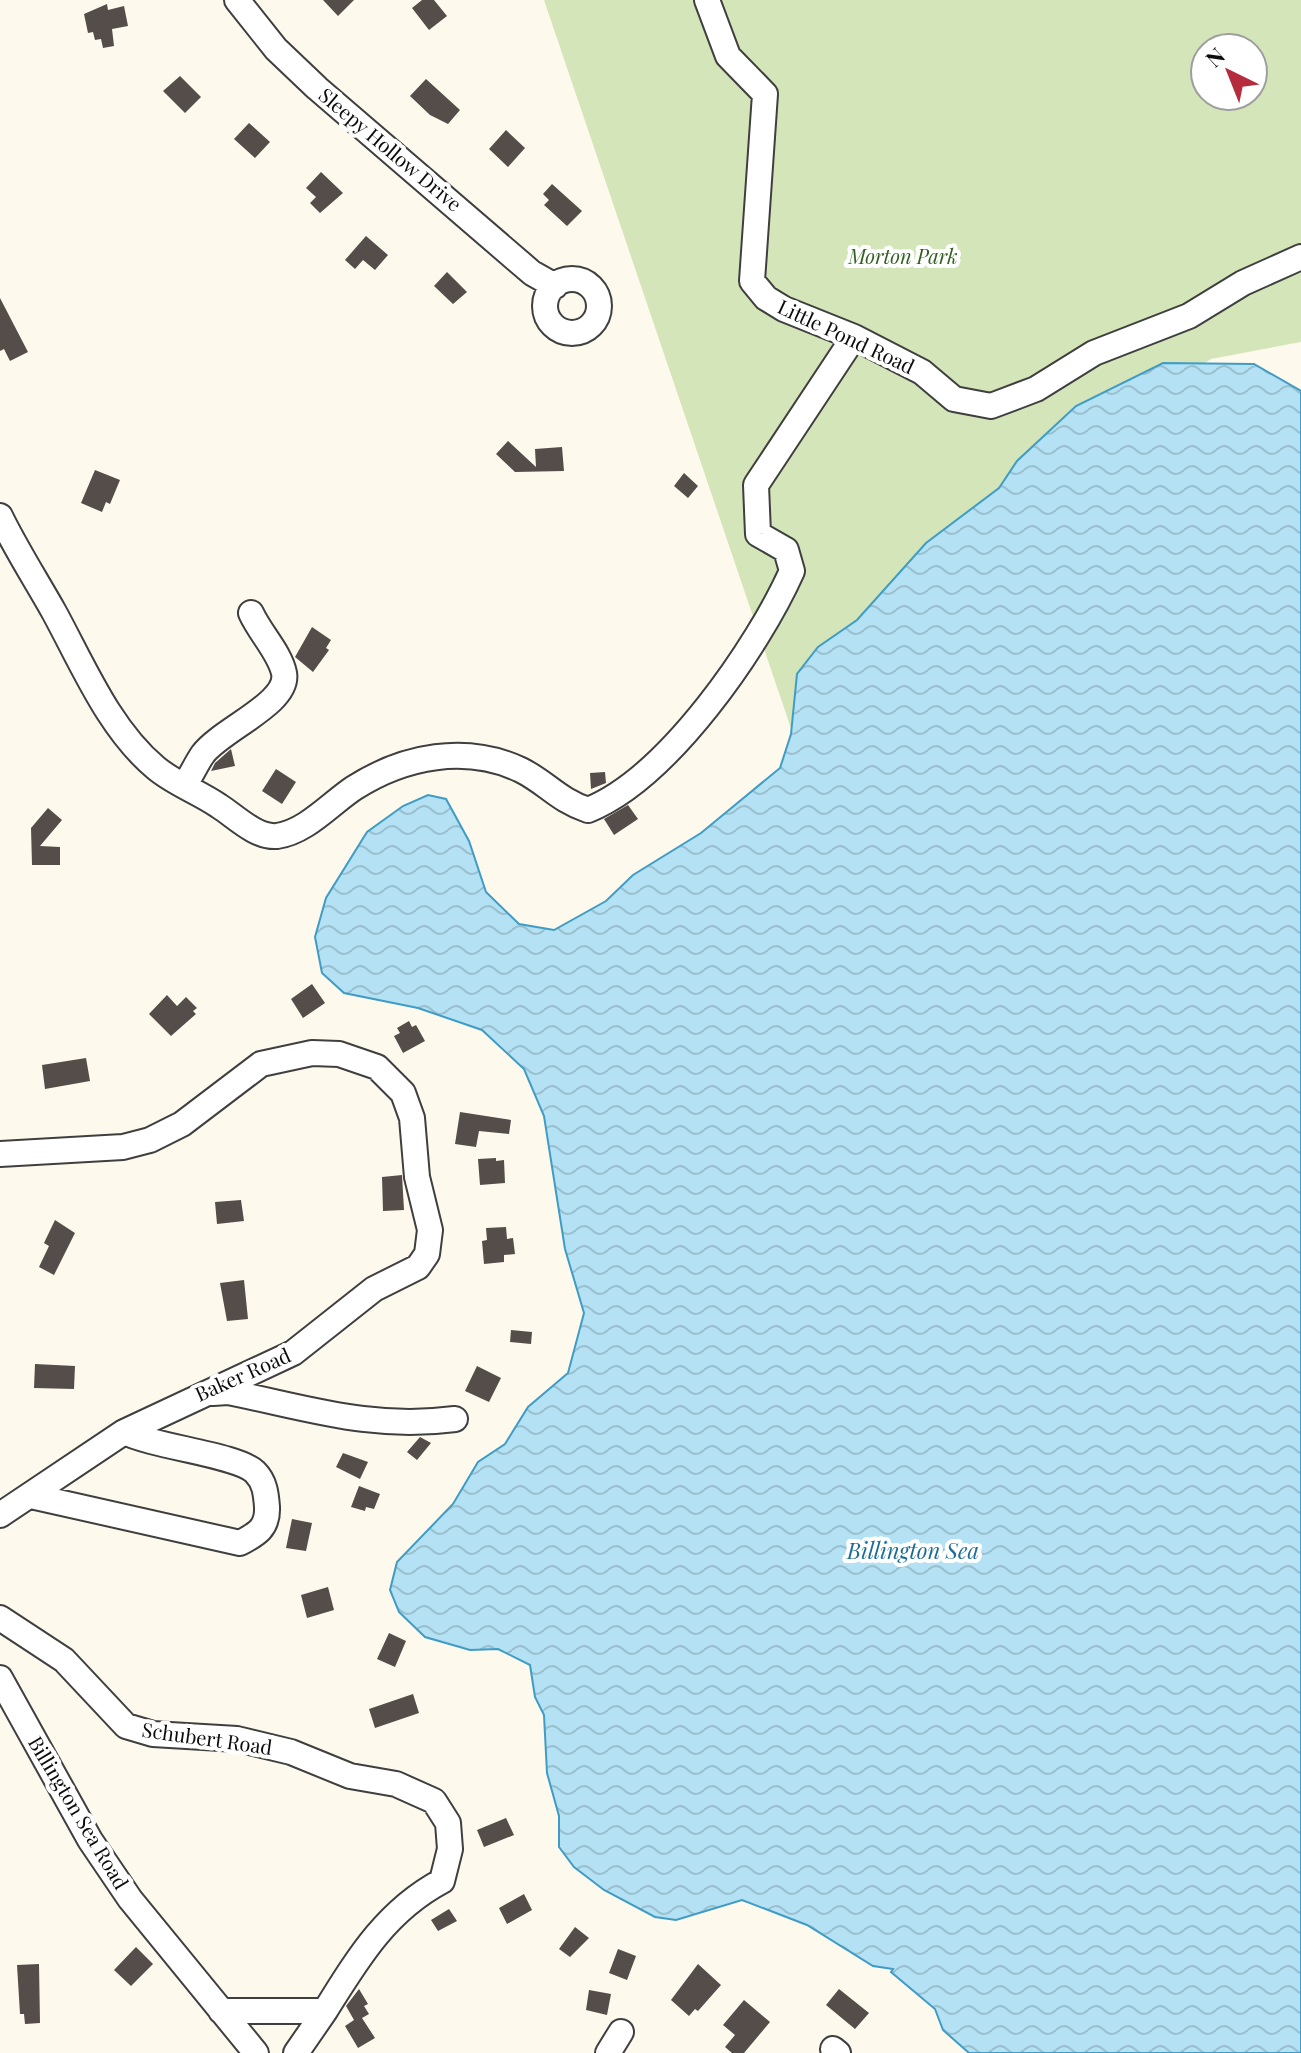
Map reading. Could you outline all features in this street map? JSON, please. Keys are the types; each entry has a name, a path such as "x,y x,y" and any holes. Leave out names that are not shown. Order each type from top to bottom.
{"street":[{"name":"Sleepy Hollow Drive","path":"237,0 276,49 317,88 532,273 555,286"},
{"name":"Little Pond Road","path":"707,0 728,56 765,94 752,281 766,298 784,309 854,337 922,372 954,399 991,406 1036,389 1094,353 1189,316 1243,283 1301,257"},
{"path":"0,516 98,692 133,746 156,768 257,831 275,836 298,829 356,787 430,756 477,757 504,764 524,772 564,802 588,810 611,800 650,769 685,731 758,638 778,603 792,571 786,550 758,534 756,485 854,337"},
{"path":"184,786 203,754 228,729 265,709 282,688 285,678 282,664 251,613"},
{"name":"Baker Road","path":"0,1154 123,1147 150,1140 182,1124 261,1064 312,1053 339,1054 377,1067 403,1093 412,1118 421,1197 430,1230 427,1254 418,1267 374,1289 293,1353 213,1393 182,1402 124,1432 0,1515"},
{"path":"213,1393 228,1392 356,1421 393,1424 455,1419"},
{"path":"31,1496 240,1543 260,1533 267,1518 266,1489 255,1471 234,1461 141,1441 124,1432"},
{"name":"Schubert Road","path":"0,1618 64,1660 126,1726 153,1734 237,1739 312,1757 350,1776 396,1784 434,1801 448,1823 450,1849 442,1881 417,1895 385,1922 362,1950 296,2053"},
{"name":"Billington Sea Road","path":"0,1678 83,1828 122,1887 256,2053"},
{"path":"221,2011 325,2011"},
{"path":"608,2053 621,2032"}],"green space":[{"name":"Morton Park","path":"544,0 1301,0 1301,342 1211,359 1105,426 800,755"}],"water":[{"name":"Billington Sea","path":"1163,363 1254,364 1301,391 1301,2053 969,2053 943,2030 935,2009 891,1972 893,1969 873,1966 807,1925 742,1900 676,1920 655,1917 604,1890 574,1867 559,1847 559,1816 547,1773 544,1715 535,1697 530,1665 498,1649 470,1650 425,1637 399,1612 390,1590 397,1562 453,1504 478,1462 505,1444 528,1407 568,1373 584,1313 565,1249 544,1116 524,1069 482,1030 418,1008 344,993 322,973 315,937 326,898 367,832 403,806 428,795 446,799 469,841 486,892 519,924 554,930 606,901 633,875 701,833 780,768 791,734 797,674 818,647 857,620 926,543 999,488 1017,461 1076,406"}],"building":[{"path":"323,0 354,0 338,16"},
{"path":"422,0 434,0 447,16 429,30 412,8"},
{"path":"107,4 108,10 124,6 128,26 112,29 114,46 103,48 101,39 95,40 93,32 88,33 84,14"},
{"path":"180,76 201,97 185,113 163,91"},
{"path":"426,79 460,110 448,124 430,115 410,96"},
{"path":"249,123 270,142 255,158 234,139"},
{"path":"506,130 525,148 508,167 489,149"},
{"path":"321,172 343,193 320,213 310,203 316,197 306,188"},
{"path":"552,184 582,211 567,226 544,205 549,200 543,194"},
{"path":"366,236 388,255 375,270 363,260 355,269 345,260"},
{"path":"447,272 467,292 453,304 434,286"},
{"path":"0,298 28,352 10,361 4,349 0,351"},
{"path":"508,441 536,467 535,449 562,447 564,471 515,472 496,454"},
{"path":"95,470 120,480 110,504 106,502 102,512 81,503"},
{"path":"684,473 698,486 688,498 674,486"},
{"path":"312,627 331,640 326,648 329,650 313,672 295,657"},
{"path":"231,749 235,766 211,771 215,763"},
{"path":"276,769 296,782 282,804 262,791"},
{"path":"605,772 606,783 591,789 590,773"},
{"path":"628,805 638,819 614,835 604,819"},
{"path":"48,808 62,820 40,846 60,847 60,865 32,865 31,828"},
{"path":"312,984 325,1003 303,1018 291,999"},
{"path":"167,995 177,1006 186,997 197,1008 193,1011 196,1014 171,1036 149,1014"},
{"path":"409,1021 412,1027 416,1025 425,1041 403,1053 394,1036 400,1033 397,1028"},
{"path":"86,1058 90,1081 45,1089 42,1065"},
{"path":"460,1112 511,1120 509,1134 479,1131 476,1147 455,1144"},
{"path":"496,1158 496,1161 504,1160 505,1183 480,1185 478,1159"},
{"path":"402,1175 404,1210 383,1211 382,1177"},
{"path":"241,1200 244,1221 217,1224 215,1202"},
{"path":"55,1220 75,1233 54,1275 39,1267 49,1246 44,1243"},
{"path":"506,1227 507,1239 513,1238 515,1254 504,1255 504,1262 484,1264 482,1241 487,1240 486,1228"},
{"path":"244,1280 248,1319 227,1321 220,1283"},
{"path":"511,1330 532,1332 531,1344 510,1342"},
{"path":"35,1364 75,1366 74,1389 34,1388"},
{"path":"477,1366 501,1378 489,1402 465,1391"},
{"path":"420,1437 431,1443 417,1460 407,1452"},
{"path":"343,1453 368,1462 360,1479 336,1467"},
{"path":"359,1486 380,1494 374,1509 366,1507 365,1511 351,1507"},
{"path":"292,1519 312,1523 306,1551 286,1548"},
{"path":"328,1587 334,1610 307,1618 301,1595"},
{"path":"389,1633 406,1641 395,1667 377,1659"},
{"path":"413,1694 419,1713 375,1728 369,1709"},
{"path":"506,1818 514,1835 484,1847 477,1830"},
{"path":"524,1894 532,1910 507,1924 499,1908"},
{"path":"449,1909 457,1921 438,1931 431,1920"},
{"path":"575,1927 589,1938 570,1957 559,1949"},
{"path":"136,1947 153,1964 131,1986 114,1970"},
{"path":"618,1949 636,1956 627,1980 609,1973"},
{"path":"39,1964 40,2023 25,2024 24,2014 20,2014 17,1965"},
{"path":"698,1964 721,1985 698,2011 695,2009 689,2016 671,2000"},
{"path":"359,1989 368,2004 364,2006 369,2014 362,2018 375,2038 358,2048 345,2026 354,2020 346,2006"},
{"path":"839,1989 869,2013 855,2029 826,2005"},
{"path":"589,1990 611,1994 607,2015 586,2010"},
{"path":"744,2000 770,2022 744,2053 732,2053 725,2047 735,2035 723,2025"}]}
